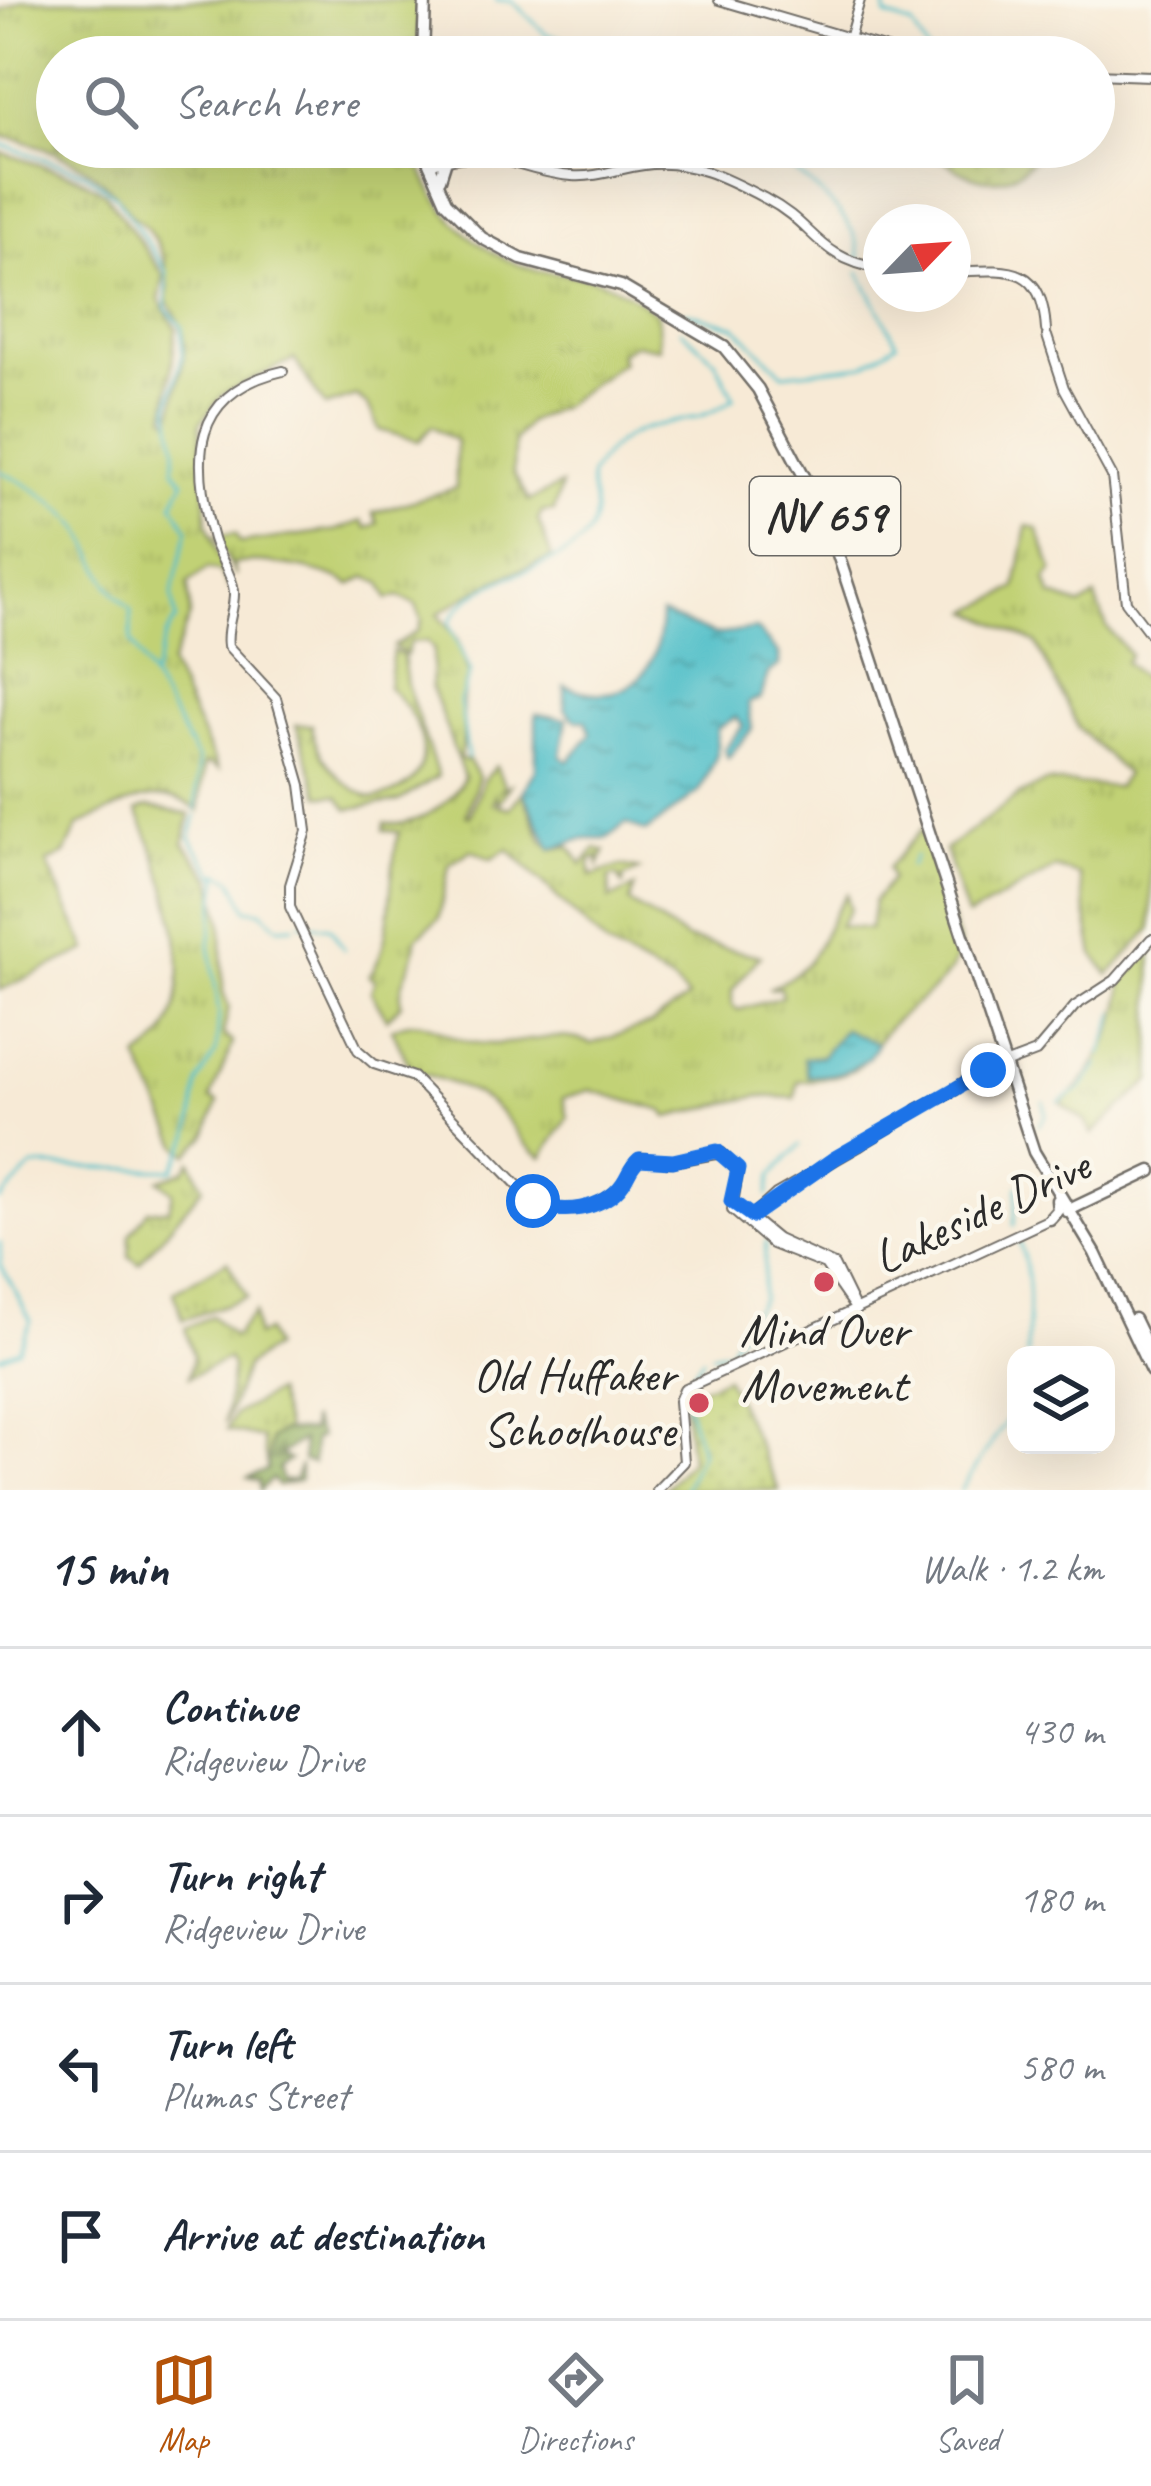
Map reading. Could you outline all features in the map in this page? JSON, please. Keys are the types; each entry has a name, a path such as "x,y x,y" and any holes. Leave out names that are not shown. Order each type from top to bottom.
{"main road":[{"path":"426,36 427,0"},
{"name":"NV 659","path":"437,168 465,217 497,243 529,256 599,272 692,321 729,346 750,369 831,518 1023,1120 1057,1197 1087,1228 1151,1354"},
{"name":"NV 659","path":"438,168 455,214 491,245 530,262 611,281 724,347 746,371 826,518 1040,1150 1151,1370"},
{"path":"676,319 692,321"},
{"path":"1023,1120 1040,1150"},
{"name":"Lakeside Drive","path":"1070,1210 1151,1172"},
{"path":"1050,1219 1059,1208 1057,1197"},
{"path":"1087,1228 1082,1212 1089,1201"},
{"path":"1121,1308 1144,1340"}],"street":[{"path":"719,0 839,36"},
{"path":"850,36 860,0"},
{"path":"1115,75 1151,76"},
{"path":"546,168 580,177 629,168"},
{"path":"698,168 771,201 838,258 863,264"},
{"path":"971,271 1007,270 1024,276 1042,296 1052,362 1112,476 1126,602 1151,635"},
{"path":"283,371 230,394 209,413 201,441 208,513 233,586 228,646 276,698 302,790 307,831 290,886 291,912 358,1050 374,1064 412,1077 546,1208 574,1210 612,1193 641,1158 673,1161 714,1151 738,1169 731,1210 779,1248 825,1265 856,1310"},
{"path":"749,1220 780,1193 919,1110 977,1076 1041,1048 1075,1006 1115,980 1151,939"},
{"name":"Lakeside Drive","path":"657,1490 685,1460 679,1401 683,1390 1070,1210"}],"green space":[{"path":"23,0 421,0 418,36 36,36 36,145 0,136 0,11"},
{"path":"0,152 36,164 36,168 78,177 105,193 164,275 159,300 176,328 166,416 171,421 183,359 182,331 167,301 168,282 159,247 146,227 84,168 422,168 443,208 493,252 535,270 608,284 658,314 659,348 635,344 619,353 622,362 562,406 528,422 514,442 513,473 529,501 561,485 554,511 542,512 538,520 552,558 491,583 438,614 457,639 469,675 459,759 468,761 479,777 466,815 470,816 484,779 496,766 504,785 501,790 510,785 499,803 495,795 493,804 510,808 522,792 543,842 554,849 569,846 582,864 596,848 605,851 599,865 598,857 590,861 591,876 621,866 640,870 623,878 623,886 617,875 609,878 610,899 634,888 630,902 686,939 760,956 732,990 732,1005 738,1010 782,997 780,988 768,989 787,980 810,959 847,894 850,910 839,926 870,929 874,901 892,879 888,868 922,829 960,945 956,960 938,985 891,1025 856,1068 798,1081 795,1098 758,1096 668,1117 664,1111 590,1090 563,1098 568,1118 542,1157 482,1098 411,1070 392,1029 404,1024 424,1024 486,1044 562,1037 591,1044 651,1024 688,998 673,982 607,946 508,849 491,859 471,850 449,865 439,918 416,938 401,1004 387,1019 371,992 375,980 369,976 378,962 387,927 399,832 384,830 385,823 408,822 432,812 464,777 431,686 434,650 427,641 410,642 406,655 394,646 418,631 422,620 416,605 399,596 388,599 381,583 366,577 350,585 312,570 258,562 232,564 236,576 216,536 235,534 240,543 337,530 362,521 367,528 378,523 373,513 456,488 456,441 432,426 419,441 379,430 368,405 356,396 325,406 294,359 223,394 200,423 207,522 230,589 220,572 208,568 188,583 190,616 170,665 218,769 207,763 204,767 199,811 170,797 155,797 78,826 65,854 47,863 87,950 0,990"},
{"path":"956,168 1023,168 996,179"},
{"path":"1027,526 1037,528 1053,570 1046,580 1051,595 1081,606 1095,597 1107,627 1130,655 1125,662 1151,686 1151,929 1109,975 1094,955 1079,875 1055,868 967,917 945,850 1019,795 1046,782 1117,787 1126,774 1079,729 1036,643 971,611 1016,588"},
{"path":"393,651 403,656 407,685 438,776 399,801 348,809 338,796 320,795 296,725 312,725 325,760 363,794 374,798 412,781 423,752 413,719 388,687"},
{"path":"147,807 190,814 184,843 212,879 222,924 223,992 229,1007 223,1034 233,1043 210,1099 218,1102 206,1136 188,1154 178,1145 138,1058 162,1038 175,1010 180,977 171,904 137,811"},
{"path":"1151,948 1151,1080 1092,1134 1085,1121 1061,1103 1094,1066 1118,1012 1121,982"},
{"path":"191,1161 203,1187 139,1264 129,1256 130,1235 148,1210 169,1209 173,1192 159,1180 184,1171"},
{"path":"227,1261 247,1297 183,1320 174,1292"},
{"path":"254,1313 256,1336 266,1331 273,1347 246,1366 225,1424 232,1366 228,1359 189,1377 193,1356 185,1328 212,1316 233,1337"},
{"path":"726,1377 779,1490 664,1490 690,1460 684,1406 688,1394"},
{"path":"275,1392 287,1431 271,1439 267,1467 262,1438 227,1430 235,1414"},
{"path":"311,1419 320,1437 314,1439 313,1463 303,1461 302,1440 280,1454 290,1460 278,1468 282,1481 294,1480 300,1465 300,1480 278,1486 272,1479 260,1490 259,1481 248,1478 267,1470 271,1439 281,1431 311,1431"}],"water":[{"path":"661,614 715,635 756,629 779,654 779,665 768,673 761,698 748,703 752,729 728,758 724,749 743,726 736,717 717,729 717,755 700,791 646,832 626,823 608,838 585,838 551,849 523,791 536,770 536,714 567,719 561,756 568,762 591,734 586,720 575,720 565,709 565,686 606,693 636,681 654,654"},
{"path":"844,1029 877,1044 872,1053 849,1070 808,1076 804,1058 822,1056"}],"waterway":[{"path":"496,0 508,0"},
{"path":"511,0 546,34 554,36"},
{"path":"885,0 886,16 912,25 918,36"},
{"path":"0,144 36,156"},
{"path":"70,168 116,196 167,272 166,308 182,327 182,357 169,406 176,448 174,469 184,481 173,504 188,529 172,594 176,620 153,676"},
{"path":"790,168 838,211 850,227 859,260"},
{"path":"685,312 735,326 783,374 864,365 897,343 859,272"},
{"path":"468,758 460,701 470,672 449,624 462,605 481,590 553,560 588,533 595,513 591,475 623,439 698,417 734,398 715,360 681,330"},
{"path":"0,471 35,490 69,517 85,536 108,584 131,609 131,641 198,760 196,810"},
{"path":"196,816 190,838 216,876"},
{"path":"910,866 915,856"},
{"path":"0,1200 33,1166 173,1170 190,1136 198,1083 216,1052 219,1013 210,945 219,873 232,879 247,909 261,911 278,927 294,926"},
{"path":"301,923 330,927 344,949"},
{"path":"1101,1055 1115,1013"},
{"path":"1059,1102 1080,1090 1099,1064"},
{"path":"1039,1125 1046,1115 1044,1102"},
{"path":"768,1195 772,1175 800,1145"},
{"path":"1014,1225 1018,1186"},
{"path":"1019,1241 1028,1284 1027,1346"},
{"path":"0,1242 1,1265 31,1321 19,1349 0,1357"},
{"path":"730,1347 762,1298 766,1242"},
{"path":"712,1354 726,1351"},
{"path":"685,1385 703,1358"},
{"path":"684,1395 701,1452 684,1490"},
{"path":"961,1490 1007,1420"}],"place":[{"name":"Mind Over Movement","path":"824,1282"},
{"name":"Old Huffaker Schoolhouse","path":"699,1403"}],"route":[{"path":"533,1201 552,1210 574,1210 615,1192 639,1159 673,1161 717,1151 738,1169 731,1201 740,1203 752,1216 835,1158 988,1070"}]}
